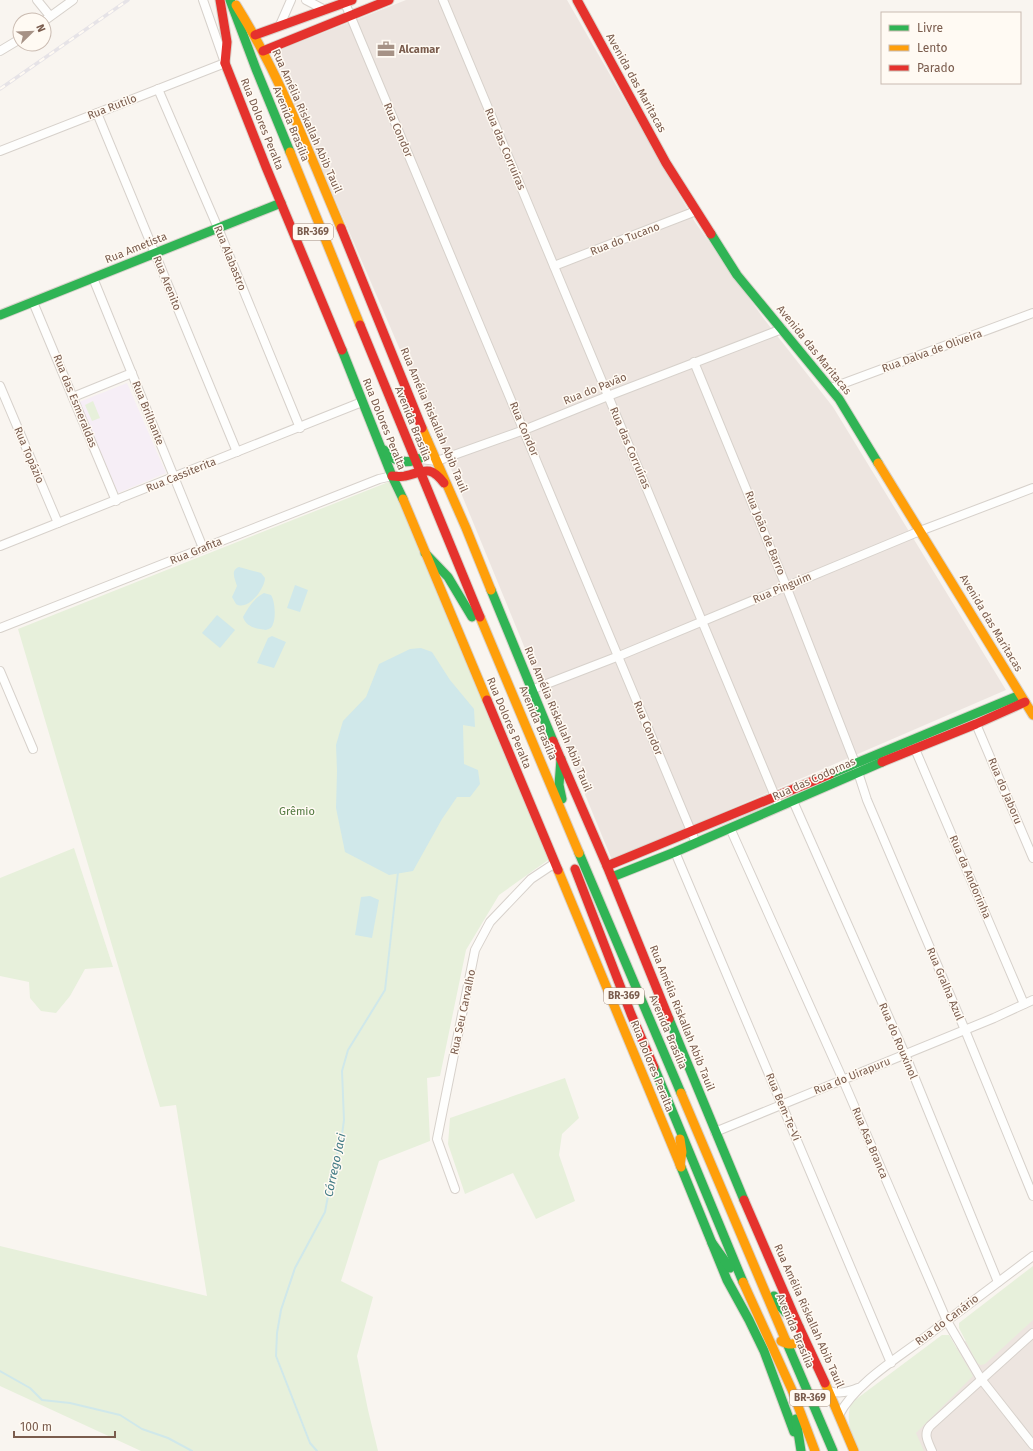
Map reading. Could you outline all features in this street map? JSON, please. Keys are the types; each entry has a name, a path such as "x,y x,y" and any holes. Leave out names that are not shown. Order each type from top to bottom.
{"main road":[{"path":"220,0 227,42 225,63"},
{"name":"Avenida Brasília","path":"220,0 327,266 415,460"},
{"name":"Avenida Brasília","path":"232,0 256,69 415,460 413,473 567,849"},
{"name":"Rua Amélia Riskallah Abib Tauil","path":"232,0 255,35 263,51 353,255 531,690 608,866 715,1132 799,1327 801,1340 829,1391 854,1451"},
{"path":"263,51 389,0"},
{"name":"Avenida das Maritacas","path":"577,0 666,163 696,211 737,275 831,388 1033,715"},
{"path":"255,35 348,2"},
{"name":"Rua Dolores Peralta","path":"225,63 280,204 325,309 392,476 555,863 727,1280 764,1351 801,1451"},
{"name":"Rua Ametista","path":"0,315 280,204"},
{"path":"379,442 386,454 395,461 402,463 415,460 425,454 427,439"},
{"path":"392,476 425,470 436,473 450,491"},
{"path":"402,497 402,483 413,473"},
{"name":"Avenida Brasília","path":"413,473 571,835 833,1451"},
{"path":"425,553 448,577 472,617"},
{"name":"Rua das Codornas","path":"608,866 800,785 857,768 934,742 976,724 1023,698"},
{"name":"Rua das Codornas","path":"612,877 780,807 930,731 1023,698"},
{"path":"930,731 934,742"},
{"path":"560,759 559,785 571,835"},
{"path":"800,785 805,795"},
{"name":"BR-369","path":"573,863 631,1014 674,1113 744,1286 792,1390 815,1451"},
{"path":"674,1113 682,1147 680,1165"},
{"path":"744,1242 777,1303 799,1327"},
{"path":"712,1243 744,1286"},
{"path":"754,1306 780,1341 788,1346 801,1340 815,1410"},
{"path":"792,1390 801,1451"}],"street":[{"path":"37,0 43,12"},
{"path":"52,15 73,0"},
{"name":"Rua Dolores Peralta","path":"203,0 225,63"},
{"path":"280,26 291,0"},
{"path":"306,0 325,10"},
{"name":"Rua das Corruíras","path":"443,0 780,807"},
{"name":"Rua Condor","path":"348,2 350,15 696,843"},
{"path":"0,51 12,44"},
{"name":"Rua Rutilo","path":"0,151 225,63"},
{"name":"Rua Alabastro","path":"158,89 218,228 300,428"},
{"name":"Rua Arenito","path":"97,113 237,452"},
{"name":"Rua do Tucano","path":"554,266 696,211"},
{"name":"Rua Brilhante","path":"93,278 202,548"},
{"name":"Rua das Esmeraldas","path":"33,302 116,501"},
{"name":"Rua Dalva de Oliveira","path":"831,388 1033,313"},
{"name":"Rua do Pavão","path":"415,460 437,461 524,430 694,362 782,329"},
{"name":"Rua João de Barro","path":"694,362 786,586 857,768"},
{"path":"73,397 132,373"},
{"name":"Rua Topázio","path":"0,386 58,523"},
{"name":"Rua Cassiterita","path":"0,546 175,478 362,402"},
{"name":"Rua Grafita","path":"0,628 379,479 392,476"},
{"name":"Rua Pinguim","path":"531,690 618,656 920,530 1033,488"},
{"path":"0,671 33,749"},
{"name":"Rua do Jaboru","path":"976,724 1033,858"},
{"name":"Rua da Andorinha","path":"915,749 1024,1004"},
{"name":"Rua Gralha Azul","path":"857,768 866,800 965,1030 1033,1196"},
{"name":"Rua do Rouxinol","path":"793,801 905,1054 998,1282"},
{"name":"Rua Asa Branca","path":"730,828 843,1080 947,1321 981,1378 1033,1444"},
{"name":"Rua Bem-Te-Vi","path":"675,852 891,1363"},
{"name":"Rua Seu Carvalho","path":"455,1189 437,1139 475,950 490,922 531,879 555,863"},
{"name":"Rua do Uirapuru","path":"715,1132 965,1030 1033,1000"},
{"name":"Rua do Canário","path":"839,1415 849,1398 891,1363 1033,1256"},
{"path":"932,1451 926,1437 926,1432 930,1426 981,1378 1033,1333"},
{"path":"829,1391 838,1394 863,1386"}],"shaded area":[{"path":"406,0 567,0 695,222 764,319 833,407 1006,690 612,860 445,454 272,53"},
{"path":"127,383 166,473 118,493 79,402"},
{"path":"1033,1293 1033,1451 867,1451 855,1420"}],"green space":[{"path":"93,401 100,418 92,421 85,405"},
{"name":"Grêmio","path":"391,481 551,858 499,895 466,950 440,1076 427,1078 430,1141 379,1161 341,1281 373,1297 357,1356 378,1451 141,1451 0,1386 0,1246 207,1296 176,1105 160,1107 18,629"},
{"path":"74,848 113,967 85,969 70,996 56,1013 41,1011 30,998 29,982 0,976 0,878"},
{"path":"565,1078 579,1118 562,1134 559,1155 575,1201 536,1219 513,1173 465,1194 448,1144 450,1118"},
{"path":"1033,1266 1033,1320 985,1364 981,1365 977,1363 959,1328 959,1323"},
{"path":"942,1335 949,1335 973,1376 916,1433 924,1451 860,1451 850,1428 849,1410 851,1403"}],"water":[{"path":"239,567 261,573 265,578 259,593 255,598 246,605 241,606 236,604 232,597 237,586 234,578 234,572 236,568"},
{"path":"295,585 308,590 300,612 287,608"},
{"path":"264,593 271,595 275,610 273,625 266,630 249,625 243,617 254,600"},
{"path":"217,615 235,630 220,648 202,633"},
{"path":"272,636 286,642 274,668 257,663 268,638"},
{"path":"421,648 432,652 450,680 474,709 475,727 463,725 464,764 478,770 480,784 470,797 457,797 442,819 413,871 389,875 345,852 336,808 336,745 343,721 366,697 379,664 410,649"},
{"path":"370,896 379,900 372,938 355,935 361,897"}],"waterway":[{"name":"Córrego Jaci","path":"317,1451 310,1443 276,1356 277,1333 281,1310 295,1268 325,1212 334,1164 341,1142 344,1120 342,1071 348,1050 385,990 398,872"},
{"path":"0,1371 30,1388 42,1400 70,1403 120,1415 142,1429 168,1438 192,1451"}],"railway":[{"path":"0,89 128,0"}],"traffic: fast":[{"path":"230,0 290,152"},
{"path":"0,315 281,203"},
{"path":"711,234 737,275 839,399 878,463"},
{"path":"342,350 392,476 403,499"},
{"path":"384,450 397,460 407,462 417,460 423,457 427,446 427,440"},
{"path":"425,553 448,577 472,617"},
{"path":"491,590 553,741"},
{"path":"830,774 1020,695"},
{"path":"561,759 559,785 562,799"},
{"path":"612,877 675,852 882,762"},
{"path":"579,853 681,1093"},
{"path":"669,1019 744,1200"},
{"path":"654,1067 743,1282"},
{"path":"681,1167 727,1280 764,1351 794,1432"},
{"path":"712,1243 730,1268"},
{"path":"774,1296 777,1303 799,1327"},
{"path":"786,1341 833,1451"},
{"path":"796,1419 801,1451"}],"traffic: slow":[{"path":"236,5 252,32 280,87 341,228"},
{"path":"290,152 360,325"},
{"path":"422,428 466,528 491,590"},
{"path":"878,463 1033,715"},
{"path":"403,499 487,700"},
{"path":"480,617 579,853"},
{"path":"558,870 681,1167"},
{"path":"681,1093 786,1341"},
{"path":"680,1139 682,1152 680,1165"},
{"path":"743,1282 792,1390 815,1451"},
{"path":"781,1341 787,1344 793,1344 798,1342 803,1337"},
{"path":"825,1383 854,1451"}],"traffic: jam":[{"path":"220,0 227,42 225,63"},
{"path":"255,35 352,0"},
{"path":"263,51 389,0"},
{"path":"577,0 666,163 711,234"},
{"path":"225,63 266,167 342,350"},
{"path":"341,228 422,428"},
{"path":"360,325 480,617"},
{"path":"392,476 403,476 422,471 430,471 439,477 444,483"},
{"path":"487,700 558,870"},
{"path":"882,762 976,724 1025,702"},
{"path":"553,741 607,866 669,1019"},
{"path":"607,866 830,774"},
{"path":"575,869 631,1014 654,1067"},
{"path":"744,1200 825,1383"}],"place":[{"name":"Alcamar","path":"386,49"}]}
